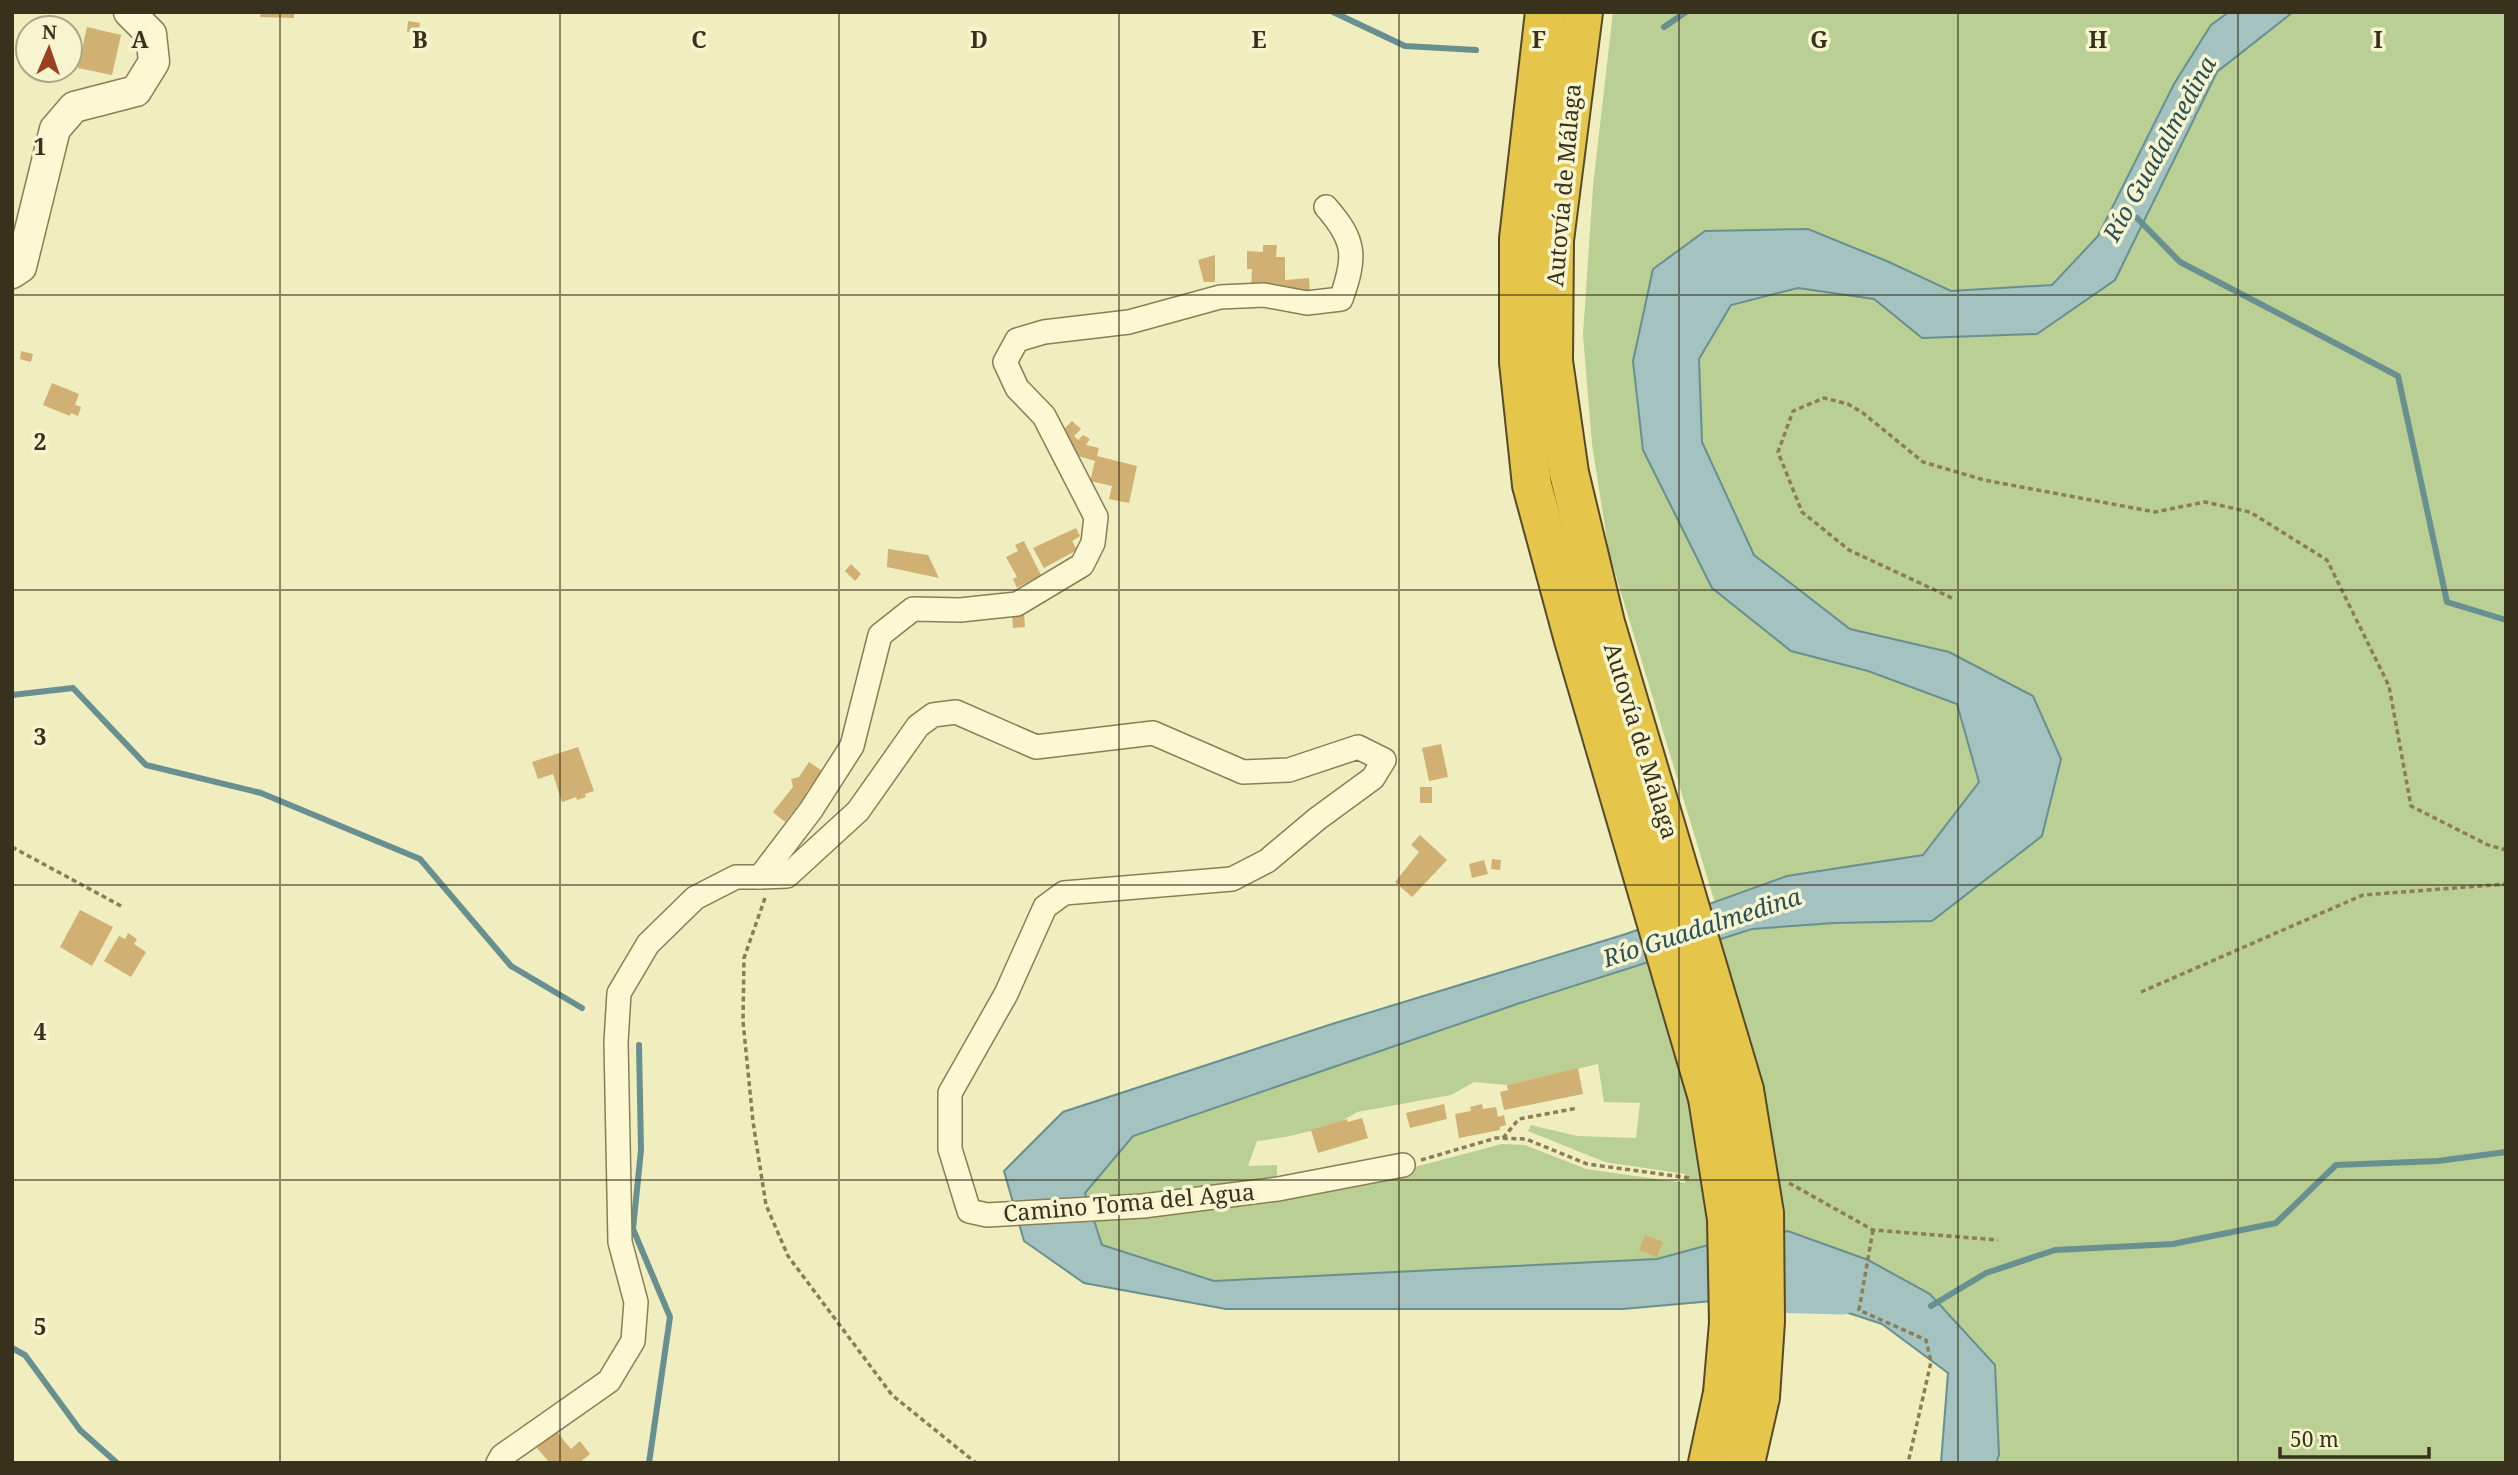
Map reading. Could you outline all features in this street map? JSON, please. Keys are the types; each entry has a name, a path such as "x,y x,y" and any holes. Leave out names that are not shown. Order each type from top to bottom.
{"highway":[{"name":"Autovía de Málaga","path":"1545,12 1519,239 1518,362 1532,485 1636,853 1703,1012"},
{"name":"Autovía de Málaga","path":"1583,12 1554,240 1553,361 1569,473 1605,623 1672,843 1703,1012 1763,1213 1765,1321 1760,1397 1745,1463"},
{"name":"Autovía de Málaga","path":"1707,1463 1723,1393 1729,1323 1726,1094"}],"street":[{"path":"12,273 21,267 55,129 74,107 135,91 154,62 151,34 129,12"},
{"path":"498,1463 502,1456 609,1381 633,1341 636,1302 620,1242 616,1042 619,993 648,944 695,898 736,877 760,877 811,810 852,747 880,635 913,609 960,610 1017,604 1082,565 1093,543 1096,517 1044,416 1017,388 1005,362 1017,340 1044,332 1129,322 1220,297 1264,295 1307,303 1342,299 1351,272 1350,239 1326,207"},
{"name":"Camino Toma del Agua","path":"760,877 787,877 858,811 918,726 933,715 956,712 1037,747 1153,733 1243,772 1289,770 1358,747 1384,760 1373,778 1266,861 1232,879 1064,893 1045,907 1006,994 950,1093 950,1149 969,1210 987,1215 1143,1206 1278,1189 1403,1166"}],"path":[{"path":"1952,598 1849,550 1802,512 1778,452 1793,411 1824,398 1848,404 1923,463 1984,481 2155,512 2205,502 2250,512 2327,560 2389,686 2411,806 2488,845 2506,850"},
{"path":"12,847 121,906"},
{"path":"760,877 767,894 744,958 743,1021 753,1122 766,1205 788,1256 892,1395 976,1463"},
{"path":"2141,992 2363,895 2506,884"},
{"path":"1403,1166 1503,1138 1519,1119 1578,1108"},
{"path":"1908,1463 1931,1362 1926,1340 1859,1310 1873,1230 1998,1240"}],"green space":[{"path":"1613,12 2229,12 2211,25 2174,84 2098,236 2053,285 1951,291 1808,229 1633,361 1791,651 1868,671 1957,703 1979,782 1923,855 1787,876 1715,903 1609,553 1592,444 1583,335 1593,186"},
{"path":"2293,12 2506,12 2506,1463 1996,1463 1999,1455 1995,1365 1930,1294 1712,1244 1657,1259 1214,1281 1102,1245 1092,1217 1392,1173 1502,1144 1525,1145 1586,1169 1685,1183 1685,1174 1605,1162 1528,1131 1531,1125 1577,1136 1636,1138 1640,1103 1604,1102 1598,1064 1507,1085 1474,1082 1451,1095 1357,1112 1323,1127 1257,1141 1248,1166 1277,1165 1277,1182 1088,1201 1085,1193 1132,1136 1520,1003 1752,929 1834,923 1932,921 2042,836 2061,759 1949,652 1850,629 1754,555 1702,442 1699,359 1731,305 1798,288 1874,299 1922,338 2115,280 2217,72"}],"water":[{"path":"2229,12 2293,12 2217,72 2115,280 2037,334 1922,338 1874,299 1798,288 1731,305 1699,359 1702,442 1754,555 1850,629 1949,652 2033,696 2061,759 2042,836 1932,921 1834,923 1752,929 1520,1003 1133,1136 1085,1193 1102,1245 1214,1281 1657,1259 1712,1244 1788,1231 1868,1260 1930,1294 1995,1365 1999,1455 1996,1463 1941,1463 1948,1373 1882,1324 1791,1294 1623,1309 1226,1309 1084,1283 1024,1241 1004,1171 1063,1112 1332,1024 1626,934 1787,876 1923,855 1979,782 1957,704 1868,671 1791,651 1712,588 1643,450 1633,361 1653,269 1705,231 1808,229 1951,291 2052,285 2098,236 2174,84 2211,25"}],"building":[{"path":"261,12 294,12 294,18 260,17"},
{"path":"408,21 420,23 419,33 407,32"},
{"path":"87,27 121,35 112,75 84,69"},
{"path":"1263,245 1277,245 1276,257 1285,257 1285,280 1309,278 1310,295 1251,291 1252,269 1247,269 1247,251 1263,252"},
{"path":"1215,255 1215,282 1204,282 1198,260"},
{"path":"21,351 33,354 31,362 20,359"},
{"path":"52,383 79,394 75,405 81,407 78,416 71,413 70,416 43,405"},
{"path":"1072,421 1081,429 1074,436 1078,440 1083,435 1090,439 1086,445 1099,448 1097,456 1137,466 1129,503 1109,499 1112,486 1090,481 1095,461 1078,456 1071,458 1061,424 1065,428"},
{"path":"1076,528 1080,536 1072,541 1077,550 1044,568 1033,548"},
{"path":"1024,541 1041,575 1017,588 1013,579 1017,577 1006,557 1018,551 1015,545"},
{"path":"888,549 928,555 939,578 887,567"},
{"path":"851,564 861,574 855,581 845,571"},
{"path":"1024,612 1025,627 1013,628 1012,614"},
{"path":"1441,744 1448,777 1429,781 1422,748"},
{"path":"578,747 594,791 585,794 586,797 562,802 553,774 538,779 532,762"},
{"path":"809,762 822,771 785,822 773,812 793,787 791,779 799,777"},
{"path":"1420,787 1432,787 1432,803 1420,803"},
{"path":"1420,835 1447,860 1412,897 1395,882 1419,852 1411,845"},
{"path":"1492,859 1501,860 1500,870 1491,869"},
{"path":"1484,860 1488,874 1472,878 1469,864"},
{"path":"80,910 113,927 92,966 60,947"},
{"path":"128,933 137,939 134,944 146,952 131,977 104,961 119,936 125,939"},
{"path":"1578,1068 1583,1094 1504,1110 1500,1092 1508,1090 1507,1085"},
{"path":"1444,1104 1447,1119 1410,1128 1406,1113"},
{"path":"1482,1104 1483,1109 1496,1107 1498,1117 1504,1115 1506,1125 1500,1127 1500,1130 1459,1138 1455,1114 1471,1111 1470,1107"},
{"path":"1362,1118 1368,1138 1318,1153 1311,1130 1347,1119 1348,1122"},
{"path":"1645,1235 1663,1242 1657,1257 1639,1250"},
{"path":"556,1431 571,1449 580,1441 590,1454 579,1463 550,1463 537,1448"}],"waterway":[{"path":"1333,12 1405,46 1476,50"},
{"path":"1664,27 1686,12"},
{"path":"2137,218 2180,262 2398,376 2447,602 2506,620"},
{"path":"12,695 73,688 146,765 261,793 420,859 511,966 582,1008"},
{"path":"639,1045 641,1150 633,1229 670,1317 649,1463"},
{"path":"1931,1306 1986,1273 2055,1250 2173,1244 2276,1223 2336,1165 2438,1161 2506,1152"},
{"name":"Río Guadalmedina","path":"1737,1294 1842,1297"},
{"path":"12,1348 25,1355 80,1430 117,1463"}]}
